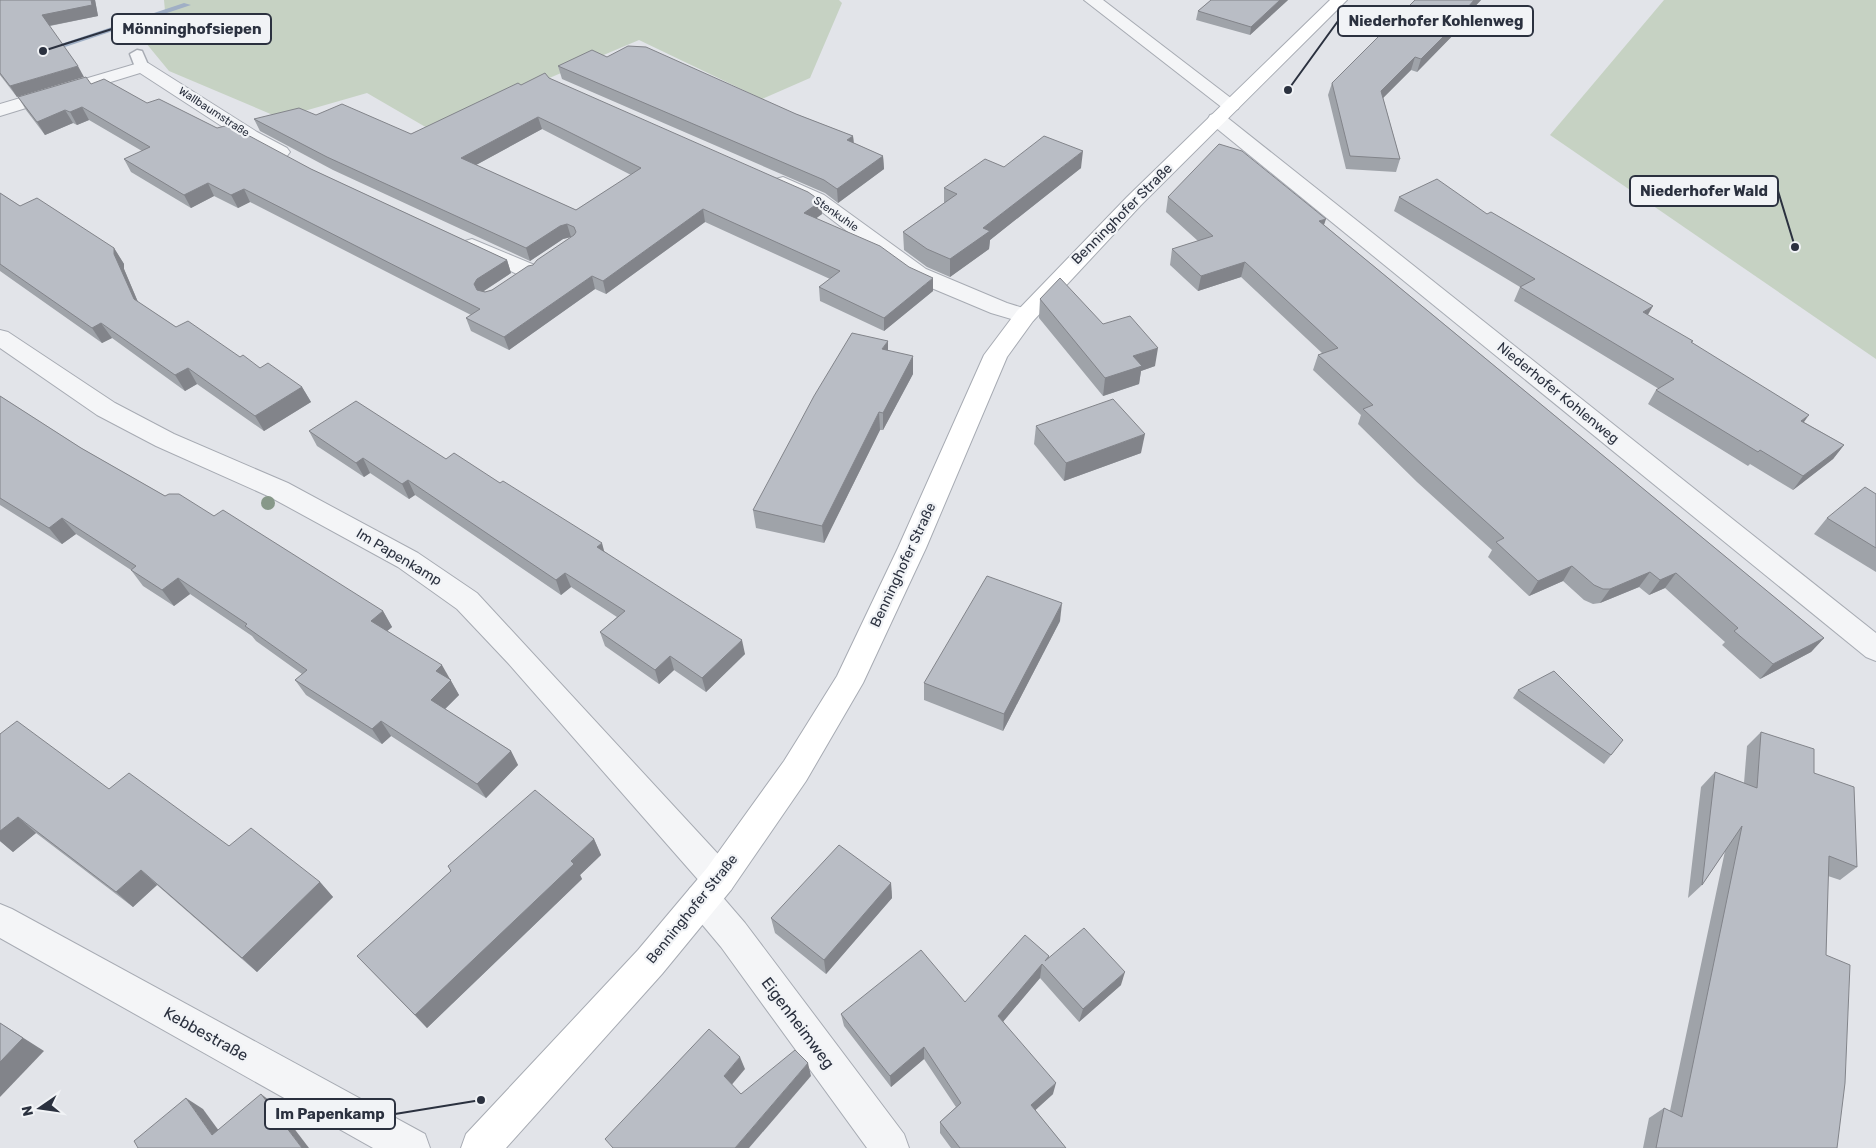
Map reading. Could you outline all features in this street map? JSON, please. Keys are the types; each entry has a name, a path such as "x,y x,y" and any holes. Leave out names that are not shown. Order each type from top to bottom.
{"main road":[{"name":"Benninghofer Straße","path":"480,1148 596,1023 711,889 794,772 848,683 912,548 996,355 1025,316 1090,246 1224,112 1340,0"}],"street":[{"name":"Niederhofer Kohlenweg","path":"1092,0 1224,112 1876,649"},
{"name":"Wallbaumstraße","path":"0,110 139,60 250,136 300,163"},
{"name":"Stenkuhle","path":"764,175 817,199 918,274 999,308 1025,316"},
{"path":"458,238 529,271"},
{"name":"Im Papenkamp","path":"0,337 106,409 166,440 288,494 408,560 467,601 518,655 711,889"},
{"name":"Eigenheimweg","path":"711,889 733,936 890,1148"},
{"name":"Kebbestraße","path":"0,920 411,1148"}],"lane":[{"path":"513,282 545,260"}],"green space":[{"path":"164,0 839,0 842,3 810,78 762,99 639,40 429,129 367,93 280,118 169,71 141,37 165,11"},
{"path":"1664,0 1876,0 1876,359 1550,135"}],"building":[{"path":"0,0 91,0 92,5 42,15 78,66 10,86 0,73"},
{"path":"1211,0 1280,0 1251,27 1198,11"},
{"path":"1415,0 1474,0 1463,13 1466,14 1421,59 1415,57 1381,91 1400,159 1350,156 1332,83"},
{"path":"628,46 646,47 796,114 853,136 847,140 883,156 837,189 824,180 558,66 592,50 607,57"},
{"path":"545,73 549,78 808,192 821,201 804,213 880,246 909,267 933,278 884,318 819,287 840,271 703,209 603,281 592,276 504,337 466,318 480,309 244,189 231,195 208,183 184,195 124,159 150,147 82,107 70,112 65,110 37,122 18,97 86,77 91,84 104,79 147,103 159,99 217,128 229,125 311,169 507,260 477,279 474,284 477,290 485,292 492,290 528,266 533,265 537,260 574,235 576,232 574,227 567,224 560,226 526,248 327,157 254,119 299,108 316,115 342,104 411,134 518,83 521,85","holes":["538,117 641,168 576,210 461,158"]},
{"path":"1044,136 1083,151 983,228 990,231 950,259 927,249 903,232 957,194 944,188 985,159 1004,167"},
{"path":"1219,144 1242,151 1326,219 1319,221 1824,638 1773,664 1734,631 1738,628 1676,573 1660,580 1650,572 1610,589 1603,589 1594,585 1572,566 1538,581 1496,542 1504,538 1363,409 1373,405 1318,355 1338,348 1245,262 1201,276 1172,249 1213,236 1168,197"},
{"path":"1437,179 1487,214 1491,212 1653,306 1643,312 1693,341 1691,342 1809,415 1801,421 1844,445 1803,476 1760,450 1758,452 1656,390 1674,379 1520,287 1535,279 1399,197"},
{"path":"0,193 20,206 37,198 114,248 114,254 134,299 176,327 188,321 240,357 243,355 260,368 268,363 302,387 255,416 188,368 175,375 101,323 92,328 0,264"},
{"path":"1060,278 1103,324 1130,316 1158,348 1133,356 1142,366 1105,378 1040,299"},
{"path":"852,333 888,341 882,349 913,356 883,413 879,412 822,526 753,510 814,396"},
{"path":"0,396 81,448 165,496 179,494 214,516 223,510 383,611 371,621 442,665 436,671 451,680 431,700 511,751 477,784 381,721 372,729 295,680 307,670 245,626 247,624 178,578 162,590 131,570 136,566 62,518 49,528 0,498"},
{"path":"1113,399 1145,434 1066,463 1036,426"},
{"path":"356,401 446,459 454,453 500,483 503,481 602,543 597,547 742,640 702,678 670,656 655,670 600,632 625,611 565,573 556,580 408,480 402,484 363,458 356,463 309,431"},
{"path":"1865,487 1876,494 1876,548 1827,518"},
{"path":"987,576 1062,603 1004,714 924,683"},
{"path":"1554,671 1623,740 1611,755 1518,690"},
{"path":"17,721 109,789 129,773 229,846 251,828 320,882 242,958 141,870 116,892 18,817 0,831 0,734"},
{"path":"1761,732 1814,749 1814,773 1854,787 1857,867 1829,856 1826,955 1850,965 1845,1083 1837,1148 1656,1148 1664,1108 1682,1117 1742,826 1702,885 1715,772 1757,788"},
{"path":"535,790 594,839 571,861 574,864 415,1015 357,956 451,871 448,866"},
{"path":"839,845 891,883 824,960 771,918"},
{"path":"1084,928 1125,972 1083,1009 1042,964 998,1016 1056,1083 1031,1105 1066,1148 960,1148 940,1122 961,1103 924,1047 890,1076 841,1014 921,950 965,1002 1025,935 1049,956 1045,961"},
{"path":"0,1023 23,1038 0,1062"},
{"path":"709,1029 740,1057 724,1076 741,1094 795,1050 808,1063 735,1148 613,1148 605,1139"},
{"path":"261,1094 302,1148 138,1148 134,1141 186,1098 212,1135"}],"waterway":[{"path":"47,50 187,5"}],"place":[{"name":"Mönninghofsiepen","path":"43,51"},
{"name":"Niederhofer Kohlenweg","path":"1288,90"},
{"name":"Niederhofer Wald","path":"1795,247"},
{"name":"Im Papenkamp","path":"481,1100"}]}
